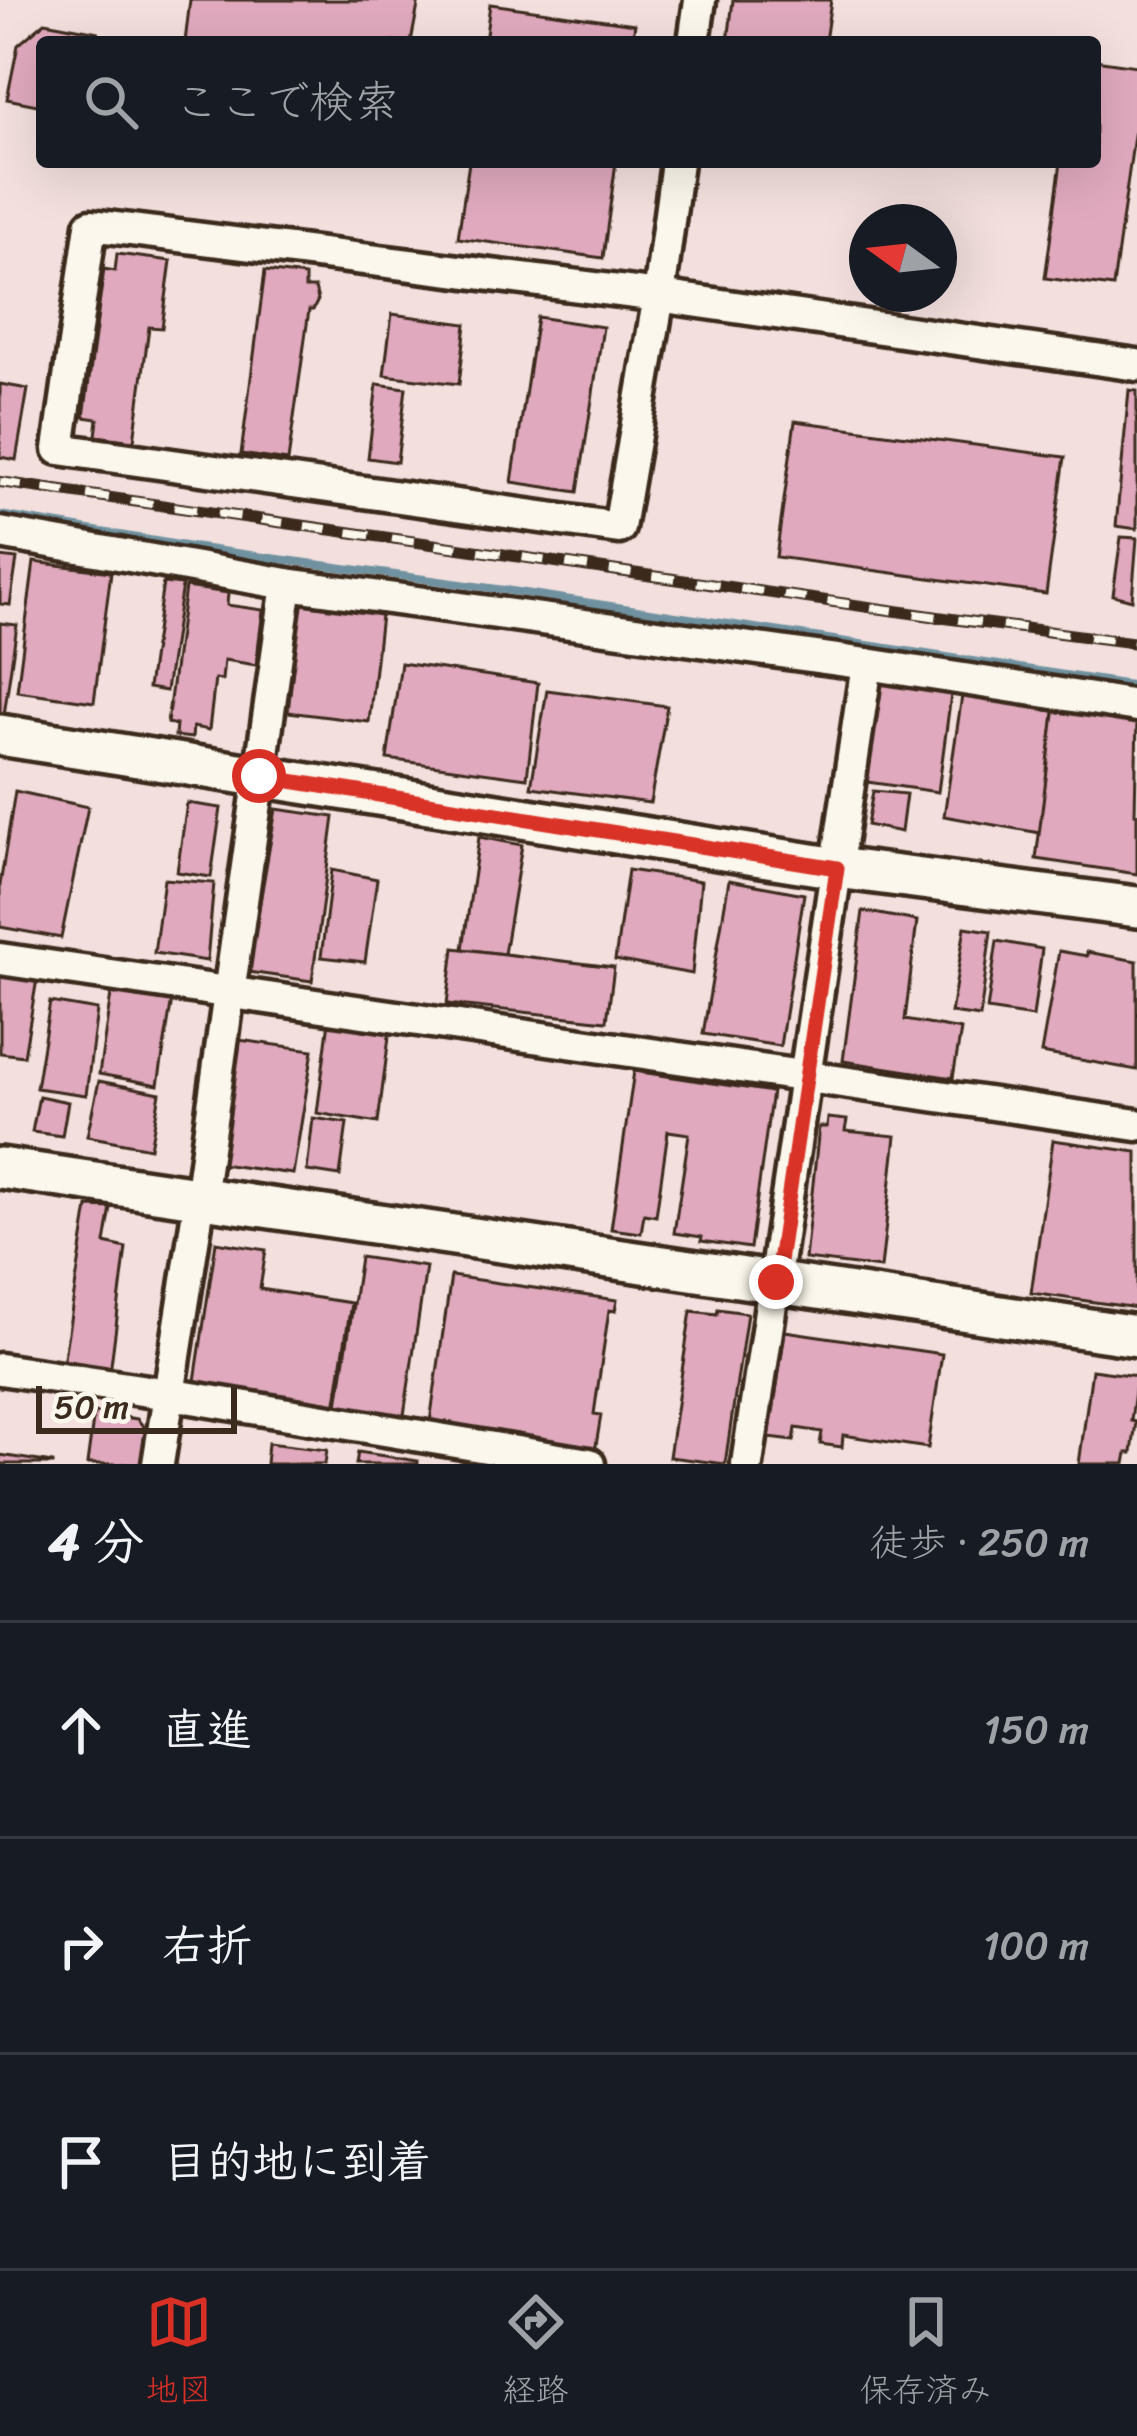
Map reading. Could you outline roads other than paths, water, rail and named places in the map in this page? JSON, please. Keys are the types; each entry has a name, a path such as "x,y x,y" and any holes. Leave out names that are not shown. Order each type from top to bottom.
{"street":[{"path":"695,36 700,0"},
{"path":"676,168 659,296 619,527 59,448 92,225 659,296 1137,365"},
{"path":"0,533 287,584 1137,706"},
{"path":"158,1464 287,584"},
{"path":"747,1464 867,664"},
{"path":"0,735 837,868 1137,907"},
{"path":"0,959 1137,1125"},
{"path":"0,1168 1137,1336"},
{"path":"0,1369 589,1464"}],"waterway":[{"path":"0,515 1137,686"}],"railway":[{"path":"0,482 1137,643"}]}
